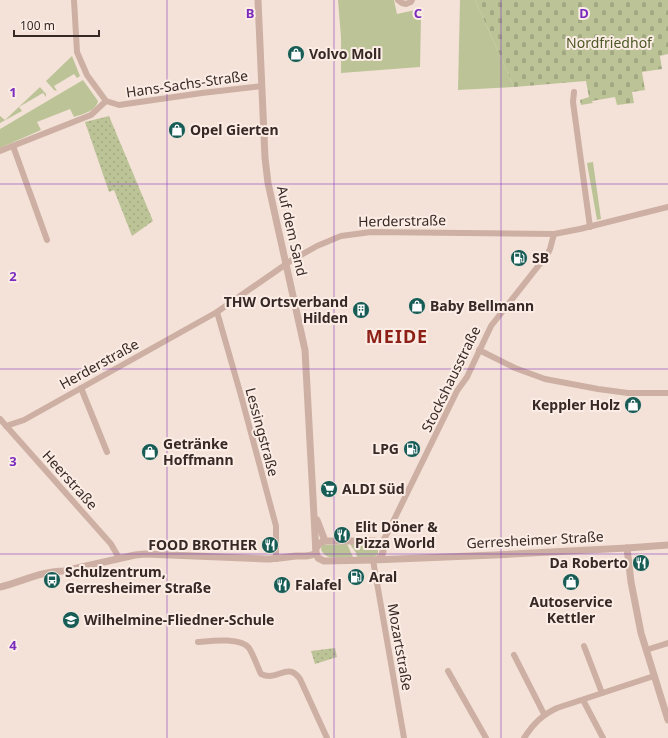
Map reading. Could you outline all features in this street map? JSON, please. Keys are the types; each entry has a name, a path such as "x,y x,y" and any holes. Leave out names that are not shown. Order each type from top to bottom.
{"street":[{"name":"Hans-Sachs-Straße","path":"74,0 77,52 87,75 106,101 119,106 202,93 262,86"},
{"name":"Auf dem Sand","path":"258,0 264,158 268,183 305,350 317,553"},
{"path":"398,0 402,4 406,4 412,0"},
{"path":"574,92 573,102 590,227"},
{"path":"0,151 91,115 106,101"},
{"path":"13,146 47,240"},
{"name":"Herderstraße","path":"6,426 24,420 217,312 296,258 328,240 356,233 396,231 554,234 590,227 668,207"},
{"name":"Stockshausstraße","path":"382,547 457,391 467,377 494,321 547,255 554,234"},
{"name":"Lessingstraße","path":"217,312 276,526 279,559"},
{"path":"479,350 515,368 545,379 620,392 668,393"},
{"path":"81,388 107,452"},
{"name":"Heerstraße","path":"0,419 111,544 119,558"},
{"name":"Herderstraße","path":"11,431 24,420"},
{"name":"Auf dem Sand","path":"315,514 321,534 325,541"},
{"name":"Gerresheimer Straße","path":"0,587 54,572 145,554 246,559 279,559 296,561 309,560 317,553 320,543 325,541 375,541 382,547 404,558"},
{"name":"Gerresheimer Straße","path":"317,553 324,561 375,560 668,545"},
{"path":"375,560 381,557 382,547"},
{"path":"627,548 635,606 646,650 668,720"},
{"name":"Mozartstraße","path":"375,560 404,738"},
{"path":"198,642 225,639 243,644 248,647 261,674 266,676 272,676 285,671 292,671 296,673 327,738"},
{"path":"646,650 668,643"},
{"path":"584,646 602,693"},
{"path":"514,655 544,714"},
{"path":"448,672 486,738"},
{"path":"524,738 544,714 562,706 654,676"},
{"path":"583,700 603,738"}],"green space":[{"path":"338,0 394,0 397,14 415,10 416,17 421,18 420,67 341,73 341,37"},
{"path":"460,0 475,0 514,87 458,90"},
{"name":"Nordfriedhof","path":"475,0 668,0 668,54 660,56 662,69 642,72 645,90 632,92 634,103 617,105 615,97 592,101 593,103 581,105 580,100 589,97 586,81 514,87"},
{"path":"72,56 80,76 77,78 74,74 54,86 57,91 54,90 46,81"},
{"path":"83,80 98,101 92,110 74,117 70,109 37,122 41,130 0,148 0,129"},
{"path":"40,87 46,94 46,97 43,93 19,107 22,111 0,123 0,116 5,120"},
{"path":"109,116 153,221 132,236 114,190 109,192 85,122"},
{"path":"593,162 601,219 597,220 587,163"},
{"path":"347,544 353,557 335,558 326,556 321,549 322,545"},
{"path":"350,544 372,545 378,550 378,554 374,557 357,557"},
{"path":"335,648 337,657 315,664 311,651"}],"place":[{"name":"Volvo Moll","path":"296,54"},
{"name":"Opel Gierten","path":"177,130"},
{"name":"SB","path":"519,258"},
{"name":"Baby Bellmann","path":"417,306"},
{"name":"THW Ortsverband Hilden","path":"361,310"},
{"name":"Keppler Holz","path":"633,405"},
{"name":"LPG","path":"412,449"},
{"name":"Getränke Hoffmann","path":"150,452"},
{"name":"ALDI Süd","path":"329,489"},
{"name":"Elit Döner & Pizza World","path":"342,535"},
{"name":"FOOD BROTHER","path":"270,545"},
{"name":"Da Roberto","path":"641,563"},
{"name":"Aral","path":"356,577"},
{"name":"Schulzentrum, Gerresheimer Straße","path":"52,580"},
{"name":"Autoservice Kettler","path":"571,582"},
{"name":"Falafel","path":"282,585"},
{"name":"Wilhelmine-Fliedner-Schule","path":"71,620"}],"district":[{"name":"MEIDE","path":"397,337"}]}
